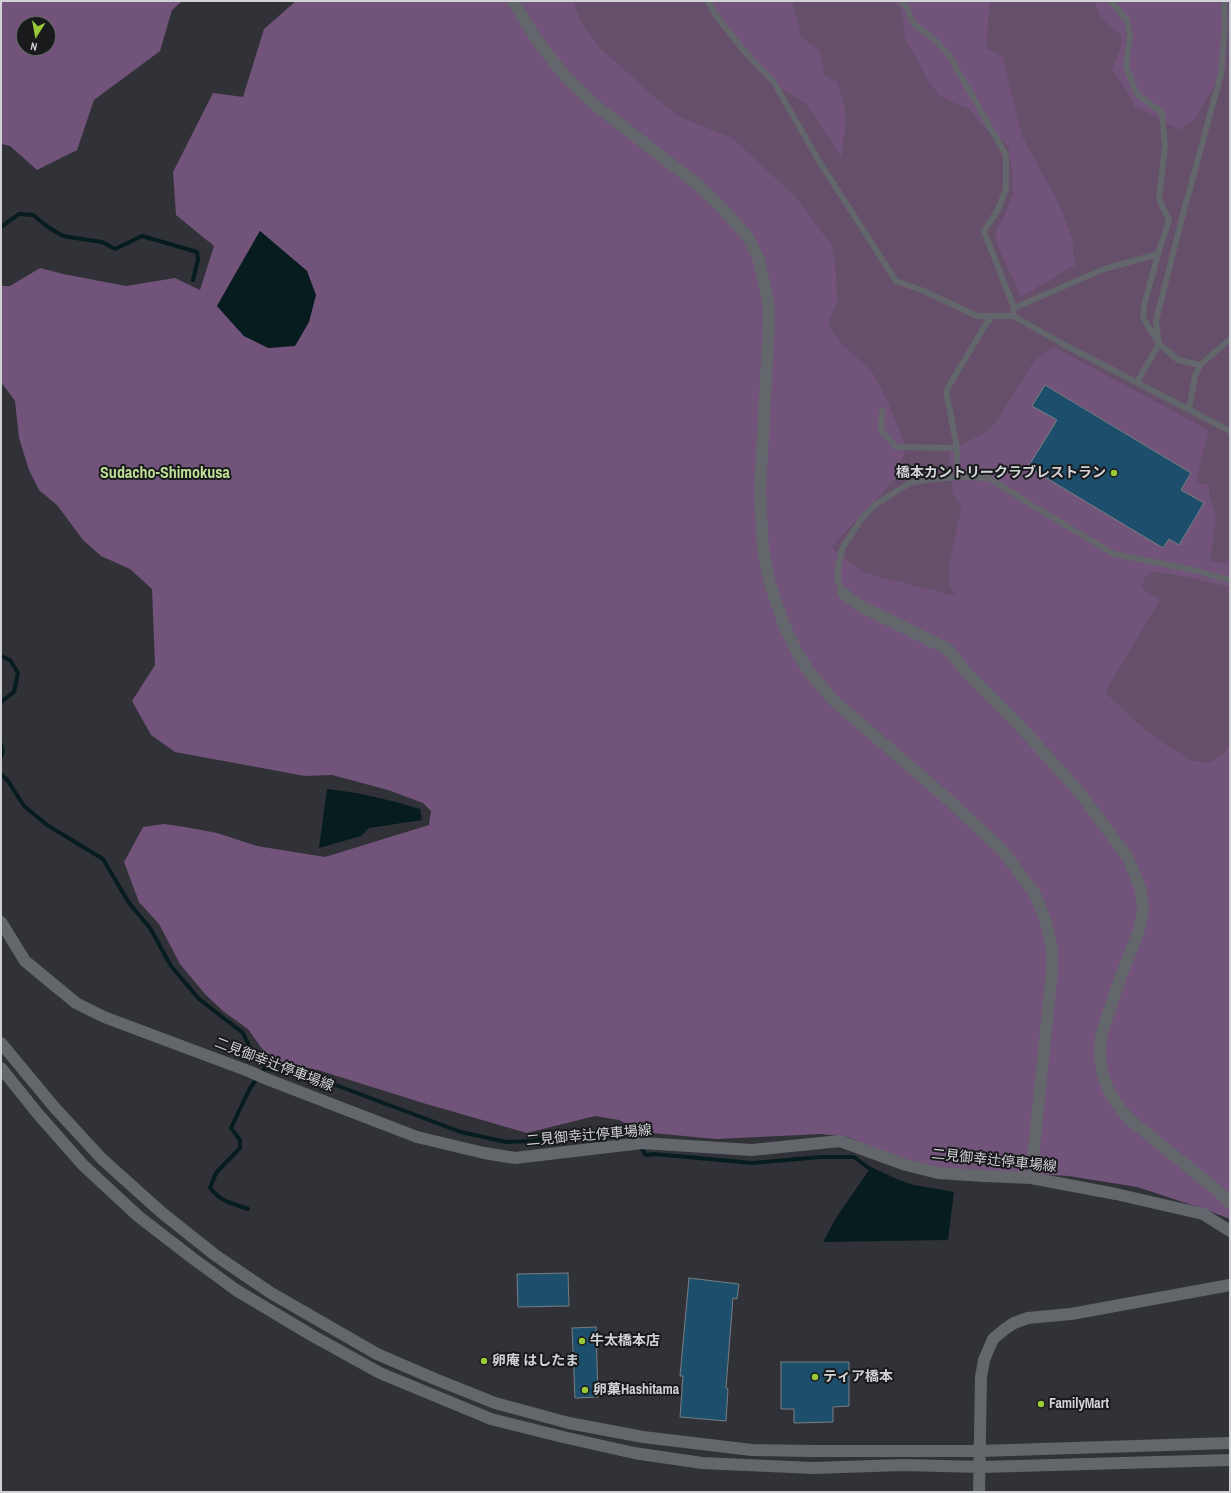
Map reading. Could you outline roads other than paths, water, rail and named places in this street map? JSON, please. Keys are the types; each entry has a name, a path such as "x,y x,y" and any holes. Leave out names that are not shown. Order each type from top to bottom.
{"street":[{"path":"513,1 536,39 566,76 596,105 697,184 718,203 748,237 759,260 769,305 760,491 763,549 770,584 784,625 798,654 810,673 833,700 943,795 1002,850 1035,894 1046,922 1052,950 1052,971 1031,1178"},
{"path":"843,593 860,606 948,649 966,672 1020,724 1081,794 1128,858 1141,890 1143,911 1139,930 1100,1036 1102,1073 1113,1097 1129,1118 1212,1186 1230,1203"},
{"name":"二見御幸辻停車場線","path":"1,922 25,961 76,1003 104,1017 251,1072 417,1137 484,1153 515,1158 642,1143 752,1150 840,1141 906,1165 938,1173 1031,1178 1116,1194 1203,1214 1230,1232"},
{"path":"1,1043 55,1108 102,1159 160,1212 216,1255 271,1293 376,1354 495,1403 569,1424 651,1438 752,1450 980,1451 1230,1443"},
{"path":"1,1068 38,1114 83,1165 138,1216 231,1286 313,1336 380,1373 491,1419 634,1453 702,1463 813,1468 903,1465 980,1466 1230,1460"},
{"path":"979,1492 981,1377 984,1360 993,1339 1014,1323 1028,1318 1071,1314 1230,1285"}],"lane":[{"path":"708,1 715,14 731,35 753,61 773,81 819,161 896,281 924,291 977,316 1013,316 1063,344 1230,431"},
{"path":"900,1 907,8 913,23 936,41 949,55 1006,155 1006,188 999,208 984,231 1014,308 1013,316"},
{"path":"1111,1 1126,19 1130,35 1126,66 1137,94 1162,113 1165,146 1159,199 1169,220 1144,306 1143,318 1159,344 1178,360 1200,365"},
{"path":"1137,382 1159,344 1156,321 1182,214 1221,74 1225,25 1224,1"},
{"path":"1014,308 1104,268 1158,254"},
{"path":"957,477 957,448 946,392 986,324 994,316"},
{"path":"1189,409 1196,376 1200,365 1230,339"},
{"path":"882,411 881,430 896,447 957,448"},
{"path":"843,593 838,582 838,566 842,549 862,518 876,504 910,483 957,477 989,478 1114,554 1194,570 1224,579 1230,579"}],"water":[{"path":"260,231 307,271 316,295 309,322 295,346 269,348 244,336 217,306"},
{"path":"327,789 357,793 420,809 422,820 369,828 361,836 319,848"},
{"path":"871,1167 914,1185 954,1192 948,1240 823,1242 836,1218"}],"waterway":[{"path":"1,227 19,214 33,215 48,227 63,236 102,242 115,249 142,236 197,252 198,259 193,280"},
{"path":"1,656 10,660 18,673 14,692 1,702"},
{"path":"1,744 3,752 1,757"},
{"path":"1,774 8,781 24,806 47,825 103,859 129,903 150,928 171,966 199,999 243,1033 252,1052 263,1060 265,1068 317,1078 461,1132 506,1142 532,1141 556,1136 626,1134 634,1138 646,1155 654,1154 753,1163 820,1157 854,1157 874,1172"},
{"path":"248,1209 228,1202 219,1197 210,1188 216,1173 240,1148 240,1140 231,1128 250,1088 265,1068"}],"place":[{"name":"橋本カントリークラブレストラン","path":"1114,473"},
{"name":"牛太橋本店","path":"582,1341"},
{"name":"卵庵 はしたま","path":"484,1361"},
{"name":"ティア橋本","path":"815,1377"},
{"name":"卵菓Hashitama","path":"585,1390"},
{"name":"FamilyMart","path":"1041,1404"}],"district":[{"name":"Sudacho-Shimokusa","path":"165,474"}]}
